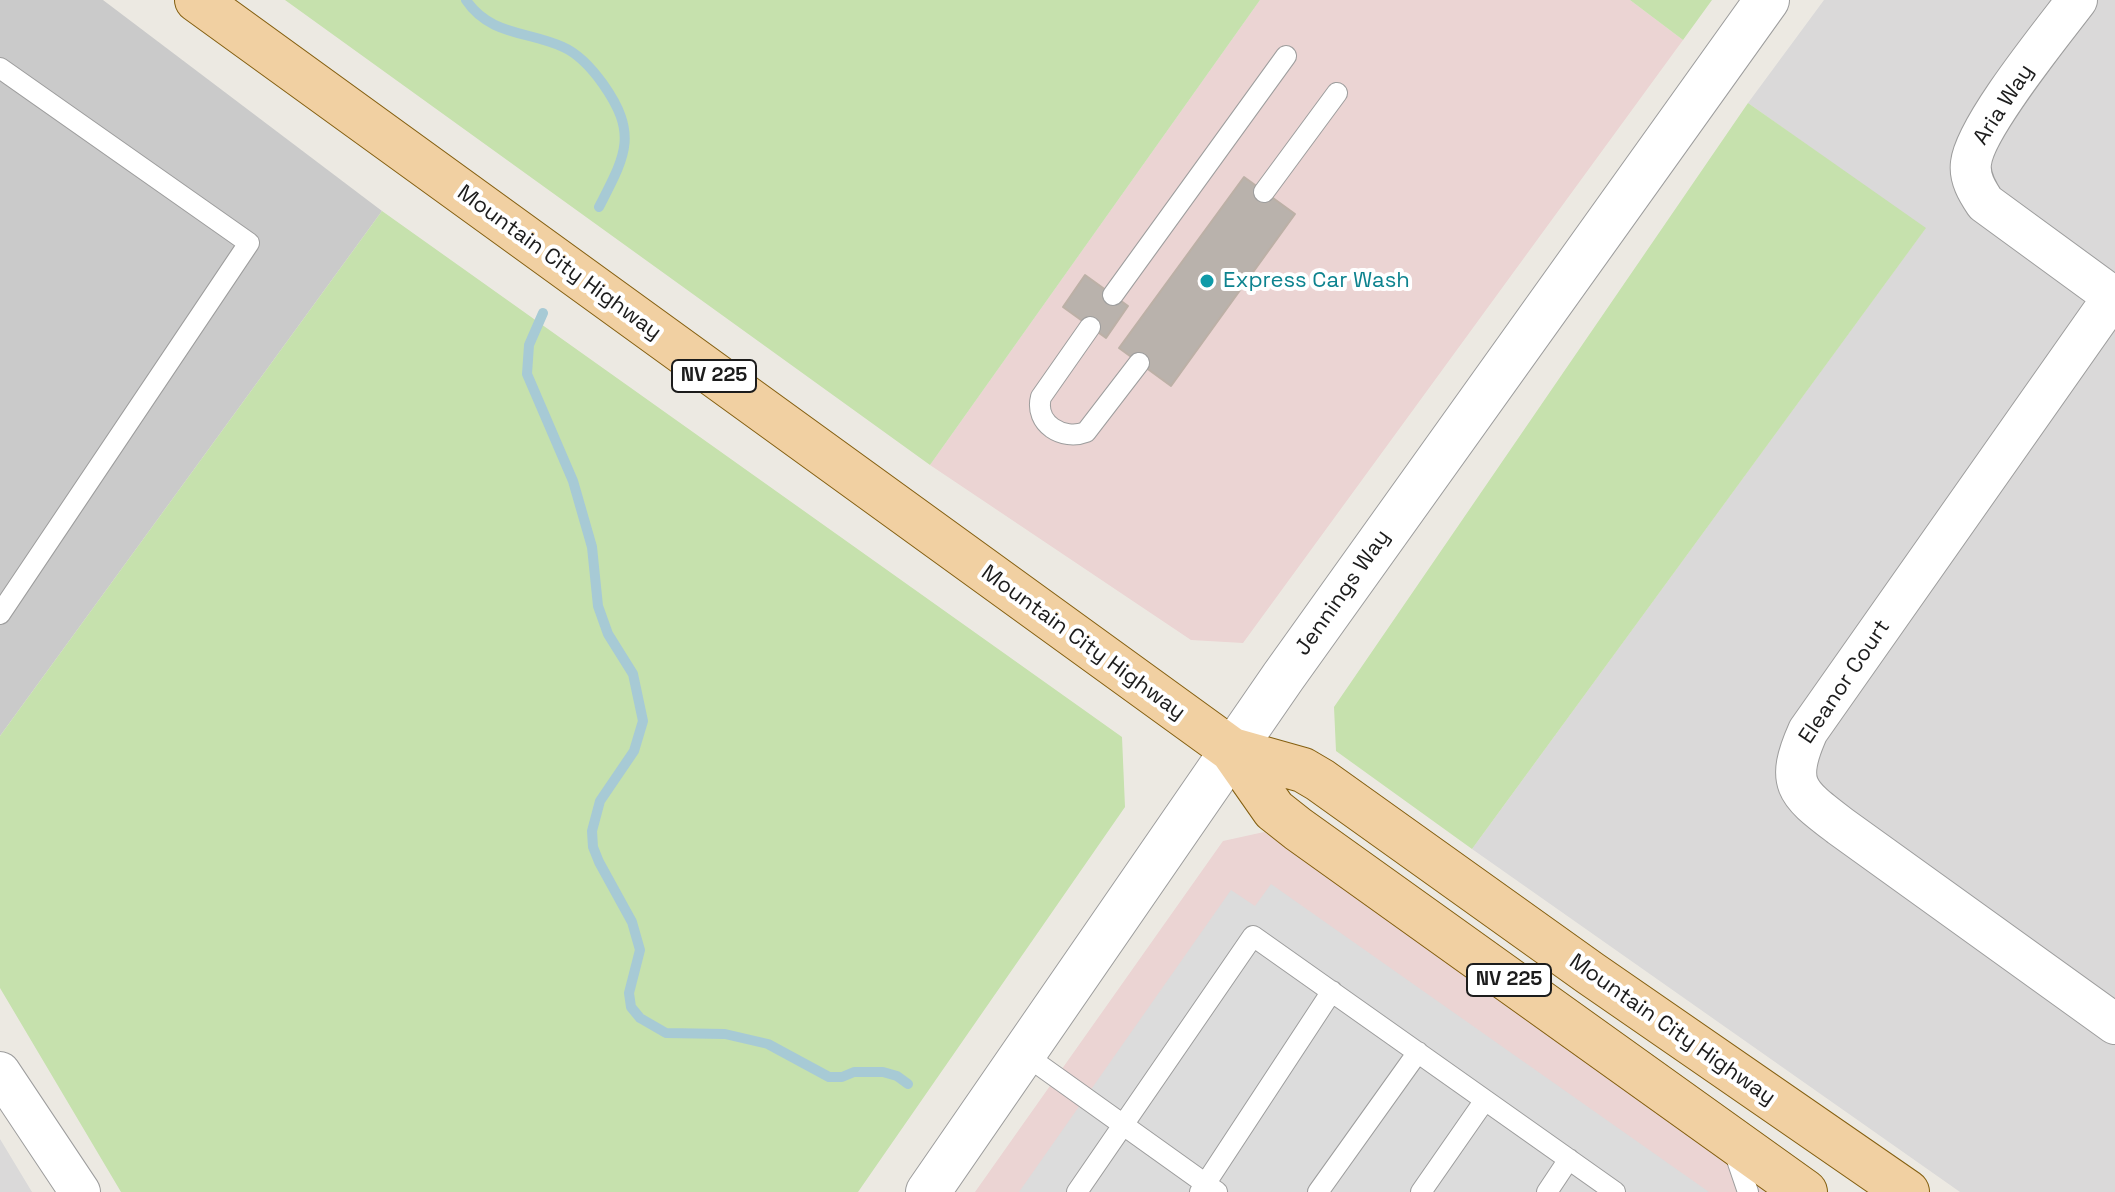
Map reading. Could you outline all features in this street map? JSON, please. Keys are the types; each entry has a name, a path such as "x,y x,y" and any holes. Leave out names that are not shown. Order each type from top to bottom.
{"main road":[{"name":"Mountain City Highway","path":"197,0 1232,750 1274,810 1298,829 1805,1192"},
{"name":"Mountain City Highway","path":"1232,750 1303,770 1320,780 1590,973 1907,1192"}],"street":[{"name":"Jennings Way","path":"928,1192 1232,750 1767,0"},
{"name":"Aria Way","path":"2077,0 1988,123 1971,162 1971,174 1985,203 2114,298"},
{"name":"Eleanor Court","path":"2114,298 1808,731 1797,757 1796,782 1809,802 1840,826 2115,1024"},
{"path":"0,1072 80,1192"}],"lane":[{"path":"1113,295 1286,56"},
{"path":"0,68 249,243 0,614"},
{"path":"1264,192 1337,93"},
{"path":"1090,327 1041,397 1039,411 1050,427 1069,436 1086,432 1139,363"},
{"path":"1077,1192 1253,936 1615,1192"},
{"path":"1024,1054 1125,1125 1208,1189 1332,991"},
{"path":"1318,1192 1418,1052"},
{"path":"1421,1192 1485,1100"},
{"path":"1728,1137 1742,1167 1748,1192"},
{"path":"1547,1192 1569,1159"}],"shaded area":[{"path":"0,0 103,0 382,211 0,736"},
{"path":"1260,0 1630,0 1683,40 1243,643 1191,640 930,465"},
{"path":"1824,0 2115,0 2115,1192 1960,1192 1472,849 1925,229 1748,103"},
{"path":"1264,832 1770,1192 975,1192 1223,841"},
{"path":"1271,884 1709,1192 1019,1192 1231,890 1255,906"},
{"path":"0,1139 32,1192 0,1192"}],"green space":[{"path":"285,0 1260,0 930,465"},
{"path":"1630,0 1712,0 1683,40"},
{"path":"1748,103 1926,228 1472,849 1336,751 1334,707"},
{"path":"382,211 1122,737 1125,807 858,1192 121,1192 0,988 0,736"}],"building":[{"name":"Express Car Wash","path":"1244,177 1295,214 1171,386 1119,348"},
{"path":"1085,275 1128,306 1106,338 1063,307"}],"waterway":[{"path":"466,0 476,12 498,26 569,50 603,84 621,118 624,146 616,173 599,207"},
{"path":"543,313 529,345 527,374 573,481 592,547 598,606 608,634 633,674 643,721 634,751 600,801 592,831 593,847 599,862 632,922 640,950 629,993 631,1007 640,1018 666,1033 725,1034 768,1044 829,1077 842,1077 854,1072 883,1072 897,1076 908,1084"}],"place":[{"name":"Express Car Wash","path":"1207,281"}]}
